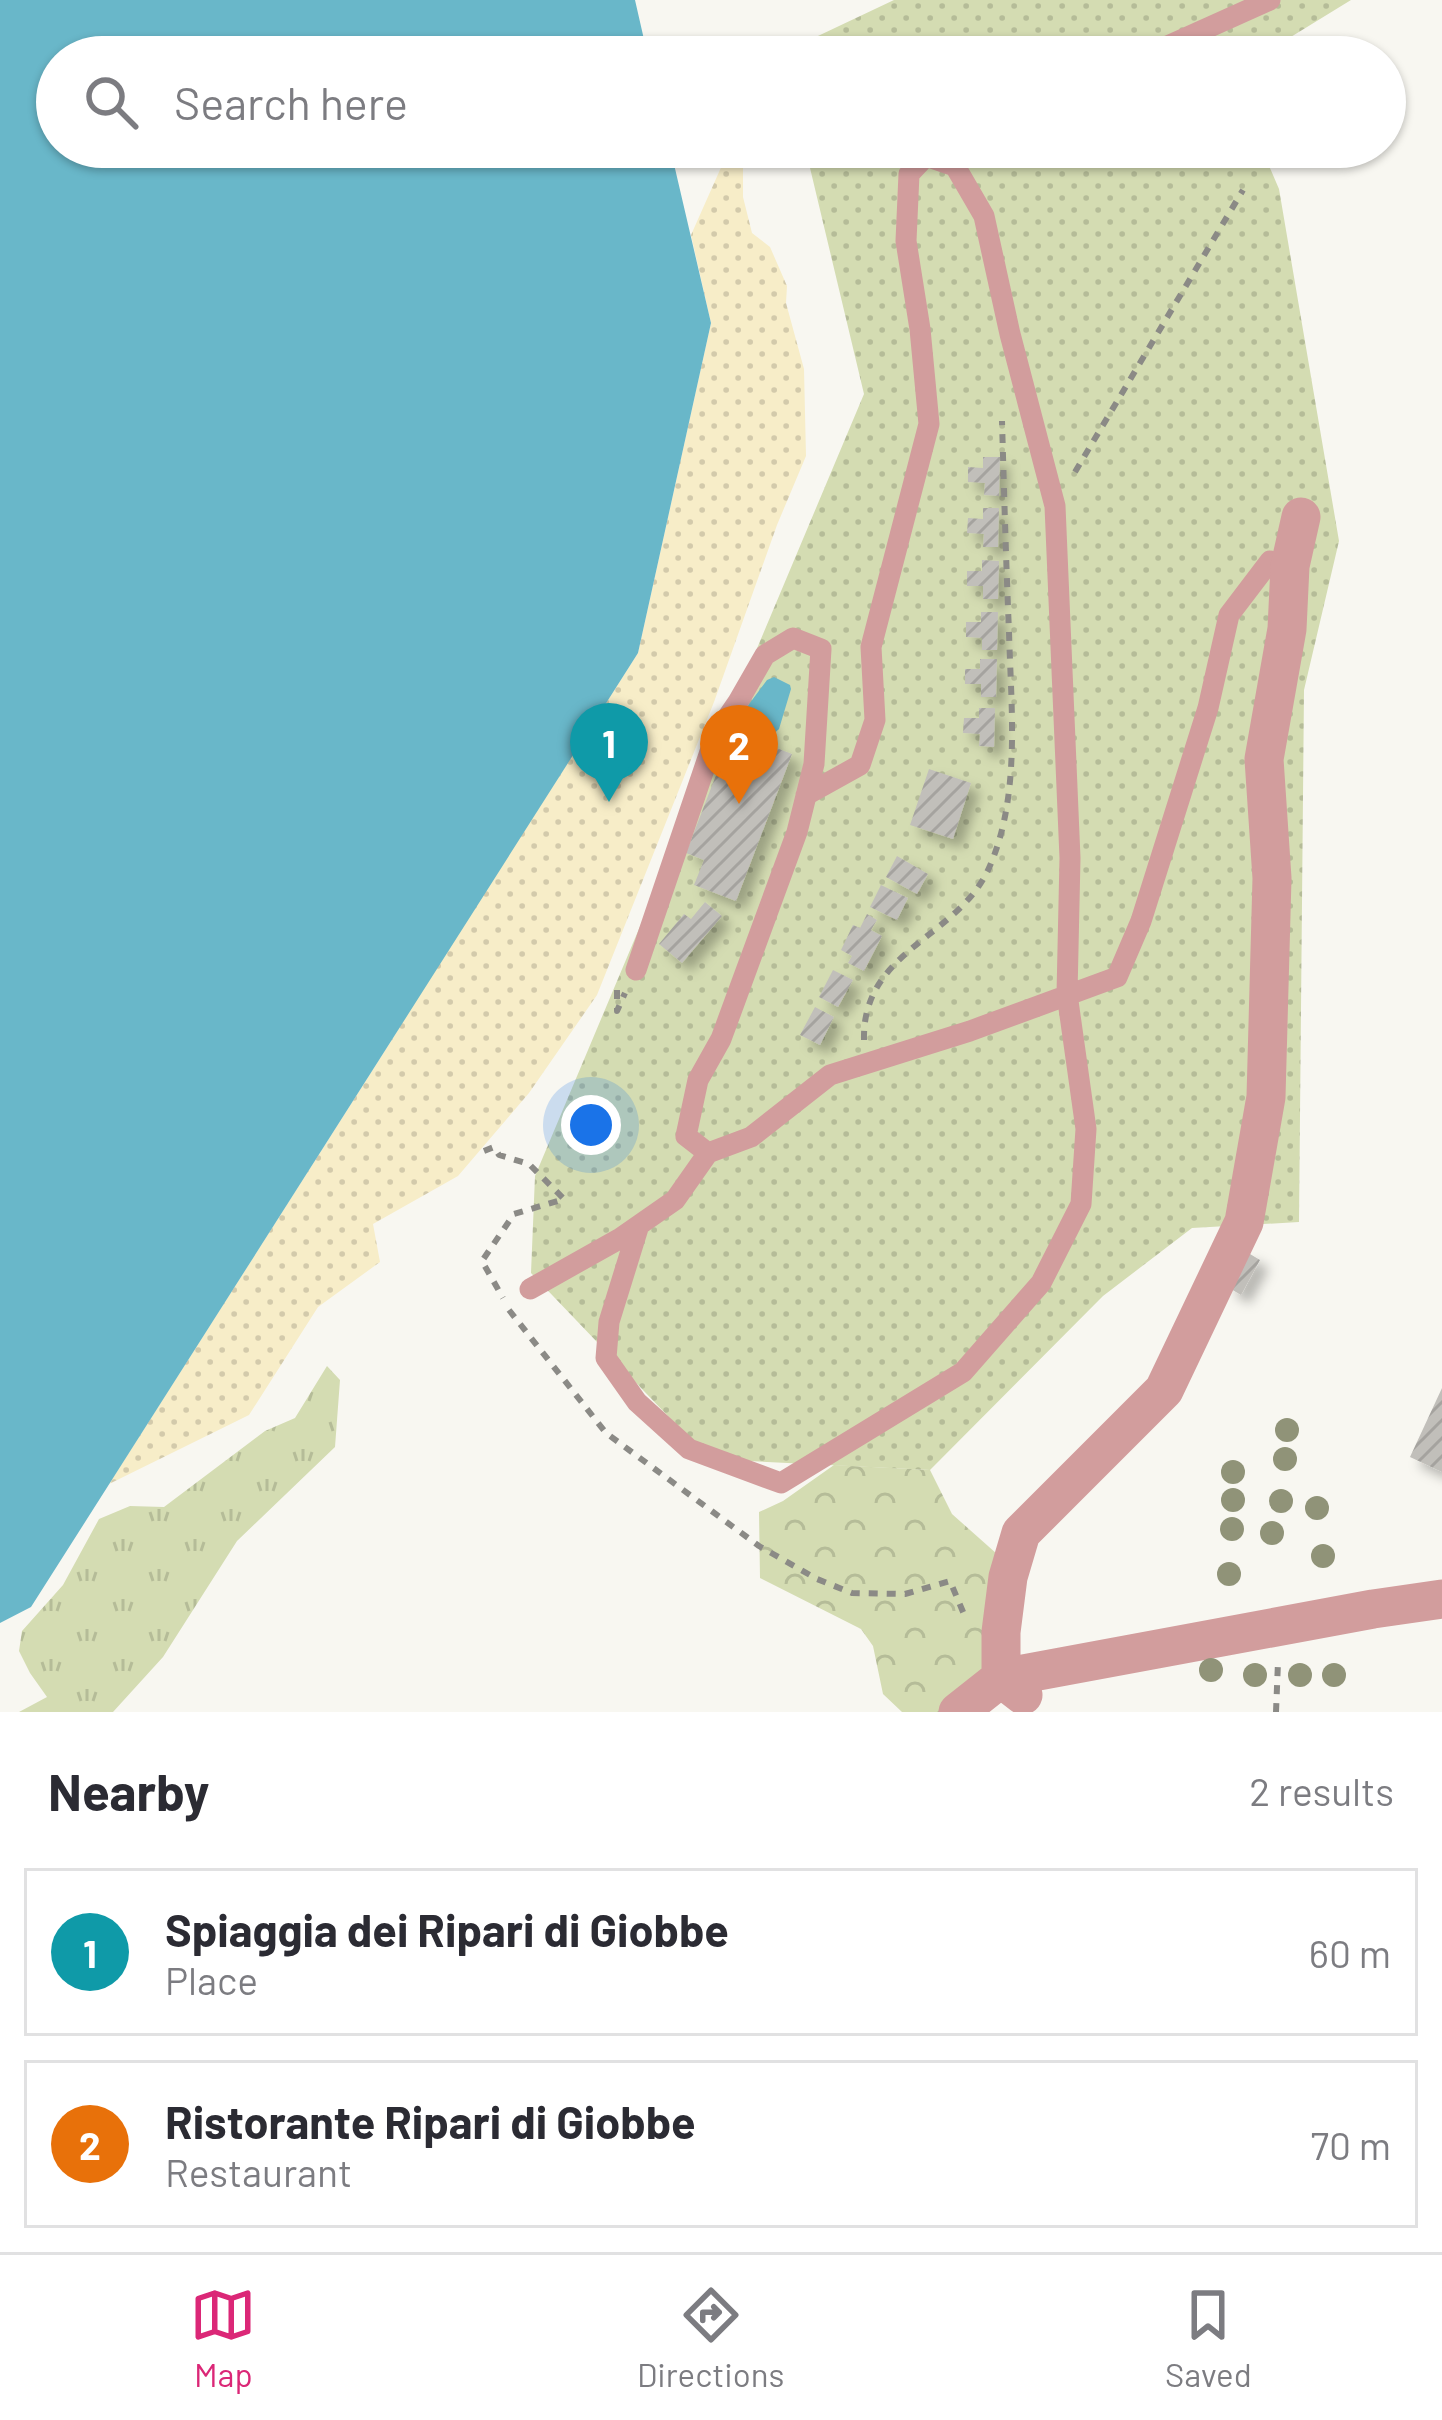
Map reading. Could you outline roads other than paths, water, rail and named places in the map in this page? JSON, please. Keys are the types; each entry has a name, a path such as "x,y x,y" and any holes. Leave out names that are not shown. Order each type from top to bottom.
{"street":[{"path":"1012,1687 1001,1632 1007,1577 1021,1533 1164,1390 1244,1222 1266,1097 1273,878 1264,759 1301,517"},
{"path":"958,1712 1012,1687 1279,1625 1442,1599"}],"lane":[{"path":"1190,36 1270,0"},
{"path":"806,795 860,765 875,720 871,647 929,424 906,241 908,174 914,168"},
{"path":"639,1225 609,1322 606,1358 637,1402 689,1449 781,1483 963,1372 1041,1283 1081,1204 1086,1129 1067,994 1070,858 1055,506 984,216 963,168"},
{"path":"530,1289 639,1225 674,1200 708,1153 751,1137 830,1075 970,1031 1117,977 1141,921 1208,709 1229,615 1270,561 1290,566"},
{"path":"636,970 716,734 765,655 793,638 821,649 814,764 797,832 721,1039 698,1080 686,1136 708,1153"}],"water":[{"path":"0,0 635,0 643,36 36,36 36,168 675,168 711,323 638,653 31,1607 0,1623"},
{"path":"774,677 791,689 779,729 770,737 737,725 767,680"}],"place":[{"name":"Spiaggia dei Ripari di Giobbe","path":"609,802"},
{"name":"Ristorante Ripari di Giobbe","path":"739,804"}]}
